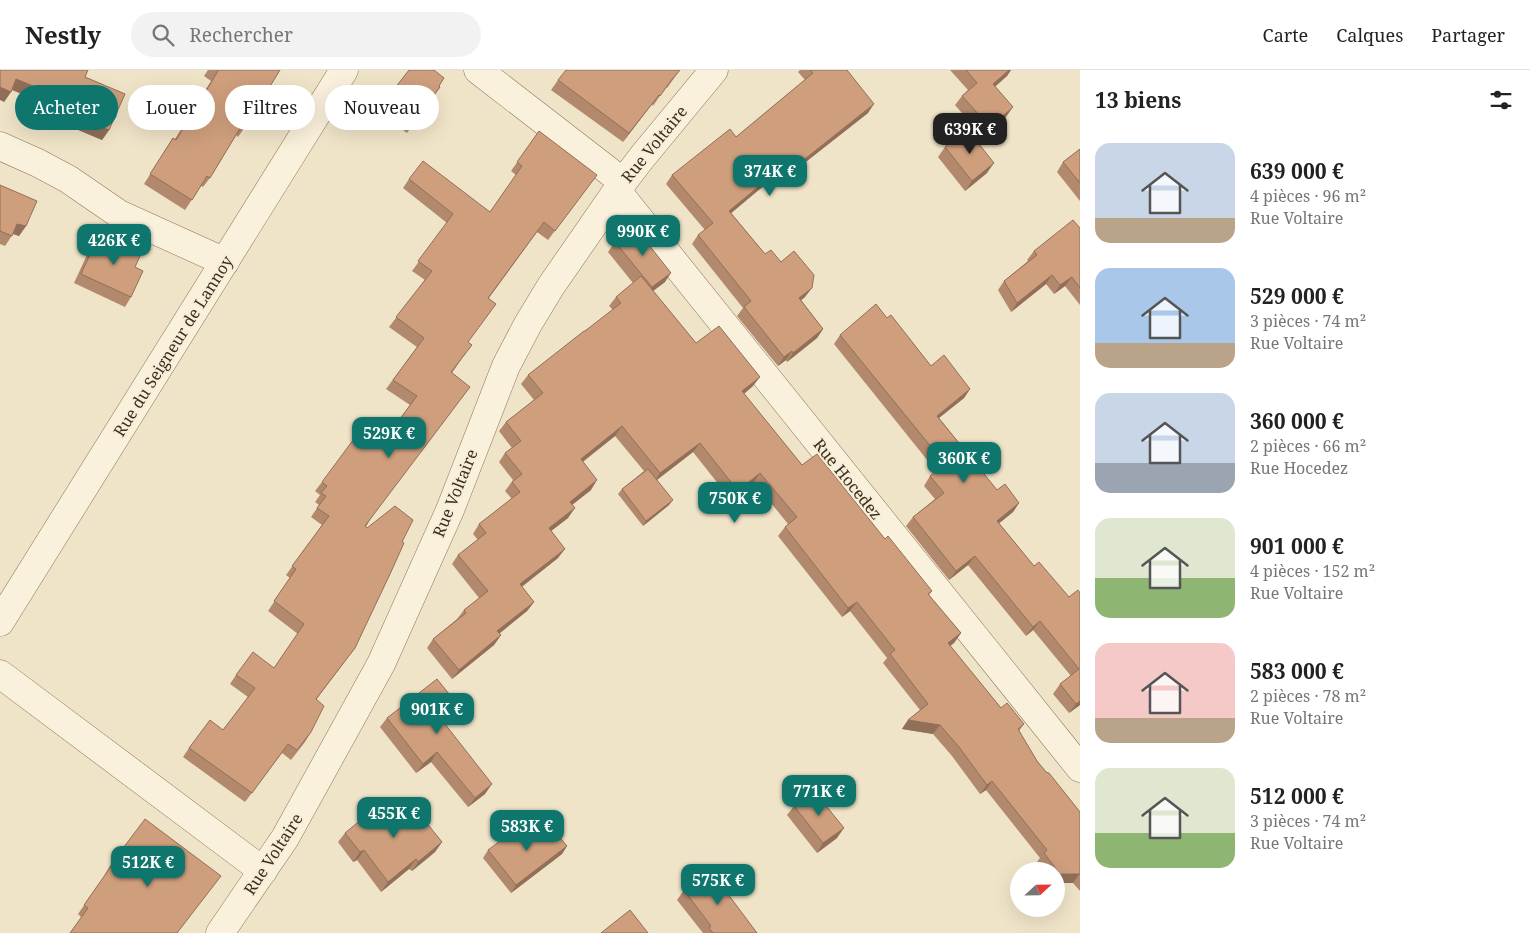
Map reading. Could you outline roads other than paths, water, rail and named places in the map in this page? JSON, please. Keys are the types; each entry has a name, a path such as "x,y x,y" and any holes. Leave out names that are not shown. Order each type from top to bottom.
{"street":[{"name":"Rue du Seigneur de Lannoy","path":"0,622 344,70"},
{"name":"Rue Hocedez","path":"478,70 620,186 1080,768"},
{"name":"Rue Voltaire","path":"220,933 285,838 381,664 450,510 516,345 551,286 620,186 714,70"},
{"path":"0,146 68,179 118,214 225,262"},
{"path":"0,674 263,871"}]}
